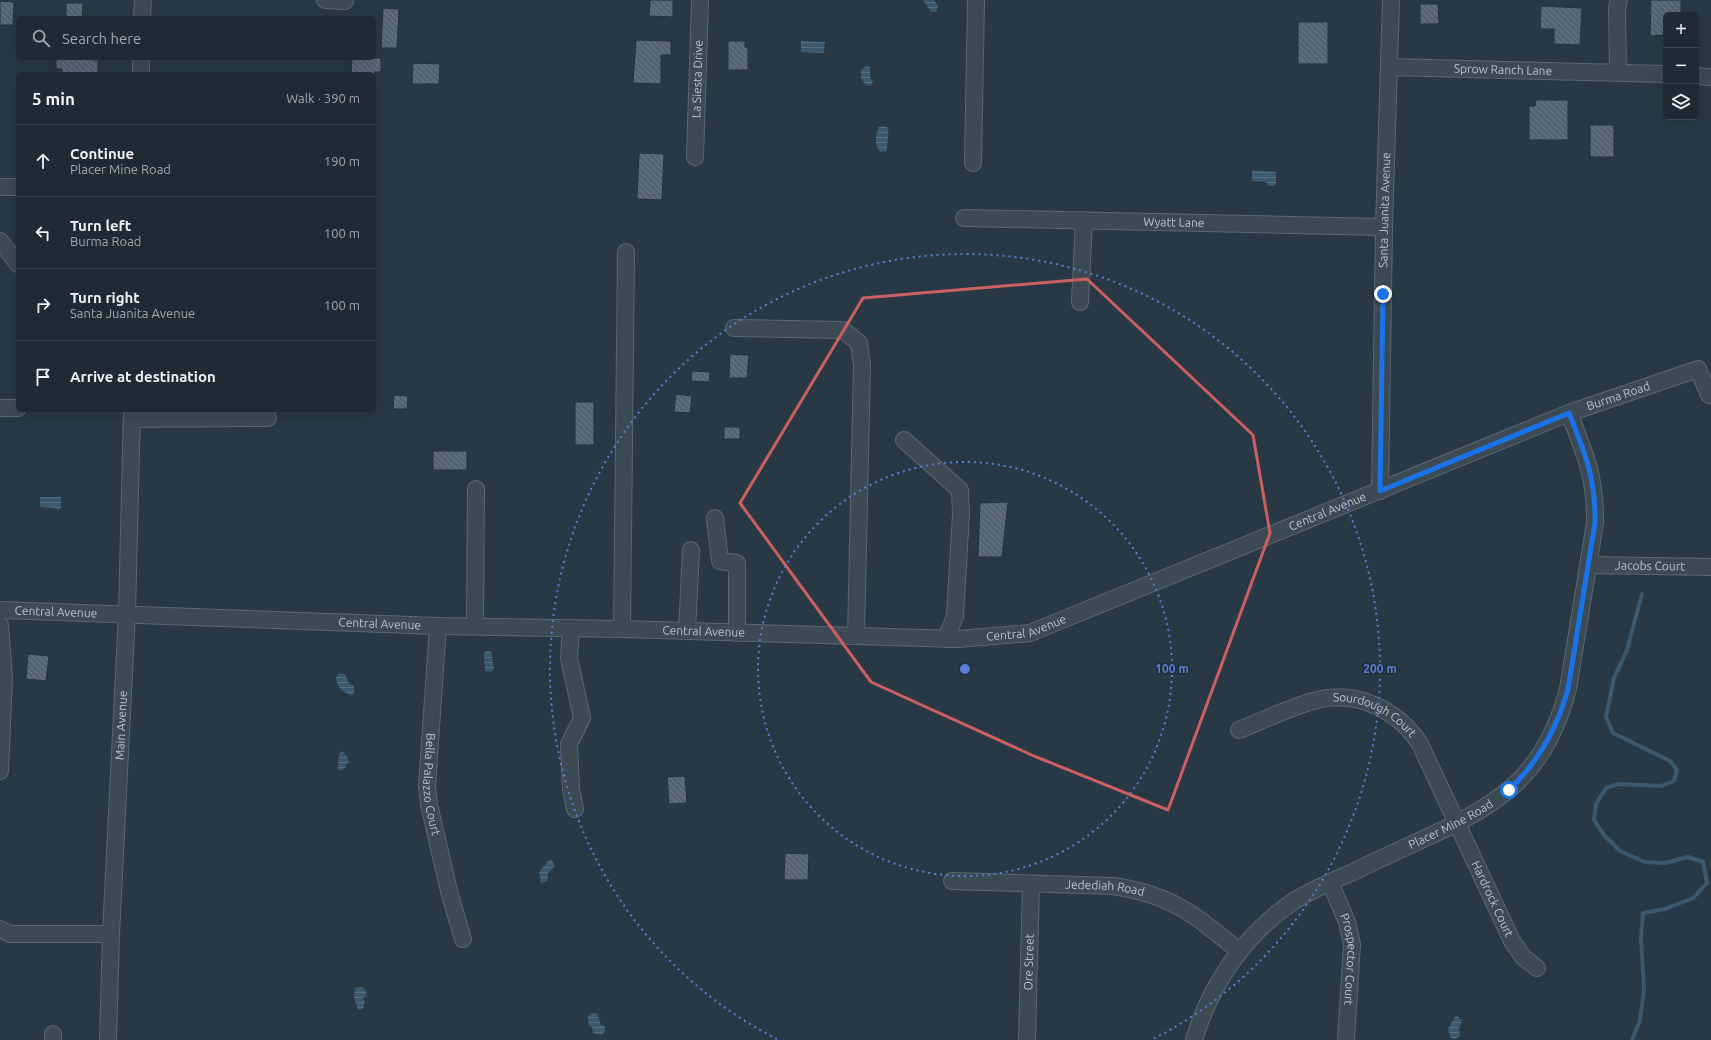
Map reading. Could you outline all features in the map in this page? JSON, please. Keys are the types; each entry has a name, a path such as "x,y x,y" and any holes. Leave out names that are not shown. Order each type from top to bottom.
{"street":[{"path":"142,16 143,0"},
{"path":"325,0 345,1"},
{"name":"La Siesta Drive","path":"695,157 700,0"},
{"path":"973,163 976,0"},
{"name":"Santa Juanita Avenue","path":"1380,491 1384,227 1391,0"},
{"path":"1618,72 1618,8 1620,0"},
{"path":"141,60 141,72"},
{"name":"Sprow Ranch Lane","path":"1389,67 1663,74"},
{"path":"1699,76 1711,77"},
{"path":"0,187 16,187"},
{"name":"Wyatt Lane","path":"964,218 1384,227"},
{"path":"1080,302 1084,220"},
{"path":"0,241 16,261"},
{"path":"622,629 626,252"},
{"path":"734,328 843,330 859,344 862,365 856,636"},
{"name":"Burma Road","path":"1380,491 1569,413 1698,369 1709,396"},
{"path":"2,408 16,408"},
{"name":"Placer Mine Road","path":"1194,1040 1209,999 1221,977 1239,951 1256,932 1275,915 1295,901 1330,882 1458,823 1494,802 1509,790 1536,761 1552,735 1563,708 1568,689 1595,523 1596,501 1593,480 1587,458 1569,413"},
{"path":"132,414 268,418"},
{"name":"Main Avenue","path":"108,1040 110,934 127,613 132,414"},
{"path":"904,440 960,490 961,514 955,616 946,639"},
{"path":"475,626 476,489"},
{"name":"Central Avenue","path":"0,610 127,613 438,626 622,629 946,639 1030,633 1380,491"},
{"path":"715,518 720,561 737,563 737,633"},
{"path":"687,631 691,550"},
{"name":"Jacobs Court","path":"1589,566 1711,567"},
{"path":"0,625 4,678 0,770"},
{"name":"Bella Palazzo Court","path":"438,626 427,786 429,806 450,895 463,939"},
{"path":"571,628 569,658 582,718 568,744 570,789 575,809"},
{"name":"Sourdough Court","path":"1239,730 1318,700 1338,698 1358,699 1376,705 1402,721 1415,736 1458,823"},
{"name":"Hardrock Court","path":"1458,823 1512,941 1523,957 1536,968"},
{"name":"Jedediah Road","path":"952,881 1113,886 1134,889 1156,895 1195,915 1239,951"},
{"name":"Prospector Court","path":"1330,882 1347,922 1351,938 1346,1040"},
{"name":"Ore Street","path":"1027,1040 1031,884"},
{"path":"0,929 10,934 110,934"}],"highlighted area":[{"path":"1087,279 1253,435 1270,533 1168,810 1034,756 871,682 740,503 863,298"}],"water":[{"path":"923,0 934,0 938,6 936,12 931,12"},
{"path":"801,41 825,42 824,53 801,52"},
{"path":"866,66 870,67 870,78 873,81 871,86 866,85 861,78 861,70"},
{"path":"884,126 888,128 887,151 880,152 876,143 876,137 879,127"},
{"path":"1252,170 1276,172 1276,183 1274,186 1269,186 1266,182 1252,181"},
{"path":"40,497 61,497 61,508 58,510 56,508 40,507"},
{"path":"486,651 491,651 494,669 491,672 485,671 484,653"},
{"path":"339,673 345,674 349,683 354,686 354,693 351,695 339,687 336,678"},
{"path":"342,751 347,756 349,764 346,763 346,767 340,771 338,767 339,754"},
{"path":"549,860 552,860 555,866 548,873 547,881 541,883 539,872"},
{"path":"362,987 366,990 367,996 363,998 365,1001 363,1009 358,1010 354,997 355,988"},
{"path":"591,1013 597,1013 601,1025 605,1026 605,1031 602,1035 593,1033 592,1027 589,1026 588,1017"},
{"path":"1456,1015 1462,1020 1459,1029 1460,1036 1455,1039 1451,1038 1448,1029"}],"building":[{"path":"650,0 673,0 673,17 649,16"},
{"path":"1651,0 1681,0 1681,12 1663,12 1663,35 1650,36"},
{"path":"0,1 14,2 13,25 0,25"},
{"path":"66,3 83,3 82,16 66,16"},
{"path":"1420,4 1438,4 1439,24 1420,24"},
{"path":"1541,6 1582,8 1580,45 1554,44 1554,29 1540,29"},
{"path":"383,8 399,9 397,48 381,48"},
{"path":"1298,22 1328,22 1328,64 1298,64"},
{"path":"636,40 671,41 671,55 661,55 661,84 633,83"},
{"path":"728,41 745,41 745,47 748,47 748,70 728,70"},
{"path":"376,58 381,58 381,72 351,72 352,60 376,60"},
{"path":"56,60 98,60 98,72 62,72 62,69 56,69"},
{"path":"413,63 440,64 439,84 412,84"},
{"path":"1536,100 1568,100 1568,140 1529,140 1529,106 1535,106"},
{"path":"1590,125 1614,125 1614,157 1590,157"},
{"path":"639,153 664,154 662,200 637,199"},
{"path":"730,354 749,355 747,378 729,378"},
{"path":"692,371 710,372 709,382 691,381"},
{"path":"676,394 692,396 690,413 674,412"},
{"path":"394,395 408,396 407,409 393,409"},
{"path":"575,402 594,402 594,445 575,445"},
{"path":"724,427 740,427 740,439 724,439"},
{"path":"433,451 467,451 467,470 433,470"},
{"path":"1008,502 1002,557 978,557 980,503"},
{"path":"28,654 49,656 46,681 26,679"},
{"path":"685,776 687,803 669,804 667,777"},
{"path":"785,853 809,854 808,880 784,880"}],"waterway":[{"path":"1632,1040 1640,1020 1644,990 1641,938 1643,913 1665,909 1693,898 1707,883 1703,862 1688,857 1665,863 1645,862 1620,851 1604,835 1594,820 1596,804 1606,788 1618,784 1661,786 1674,781 1677,770 1670,761 1613,733 1606,717 1614,678 1627,650 1642,594"}],"route":[{"path":"1383,294 1380,491 1569,413 1587,458 1593,480 1596,501 1595,523 1568,689 1563,708 1552,735 1536,761 1524,776 1509,790"}]}
